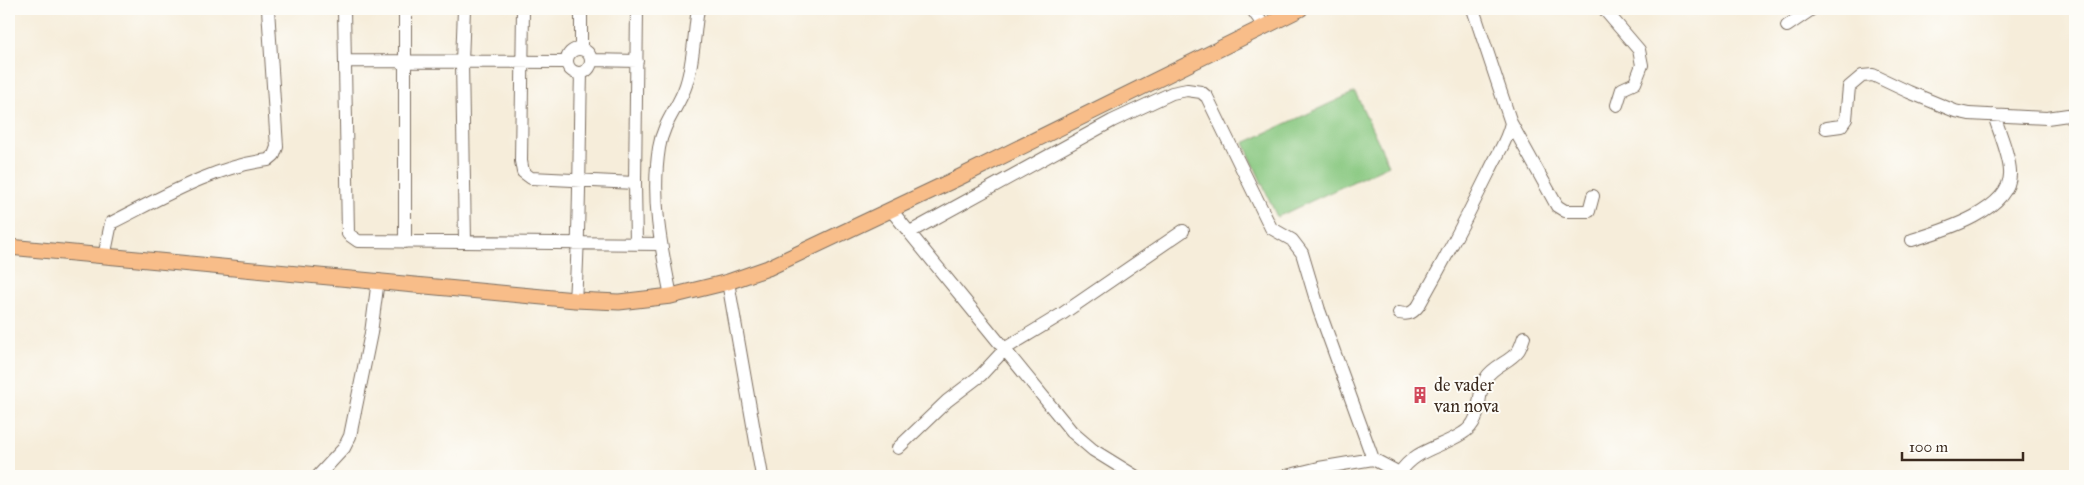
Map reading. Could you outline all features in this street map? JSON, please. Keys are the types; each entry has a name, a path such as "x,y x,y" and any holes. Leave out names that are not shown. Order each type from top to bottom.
{"main road":[{"path":"9,247 378,280 575,300 619,302 671,296 728,282 768,268 891,210 1300,9"}],"street":[{"path":"104,257 111,223 191,182 224,170 268,160 274,155 277,147 276,119 269,54 268,9"},
{"path":"344,9 348,234 358,241 661,244"},
{"path":"404,9 405,242"},
{"path":"464,9 462,62 465,242"},
{"path":"523,9 524,62 521,161 523,172 531,178 635,183"},
{"path":"581,9 581,49"},
{"path":"636,244 637,9"},
{"path":"671,296 657,219 656,190 659,146 668,117 686,85 698,9"},
{"path":"1252,9 1264,26"},
{"path":"1473,9 1511,123 1557,206 1565,210 1589,211 1593,196"},
{"path":"1604,9 1639,50 1642,65 1634,82 1622,88 1617,105"},
{"path":"1786,26 1812,9"},
{"path":"566,62 571,52 581,49 588,53 592,60"},
{"path":"566,62 570,70 581,74 588,70 592,60"},
{"path":"592,60 637,61"},
{"path":"345,61 566,62"},
{"path":"575,300 579,243 578,180 581,74"},
{"path":"1826,128 1841,126 1846,119 1847,98 1850,87 1862,76 1873,75 1956,111 2047,118 2075,114"},
{"path":"910,232 1112,122 1172,93 1187,90 1201,92 1207,97 1271,228 1292,240 1302,253 1319,310 1373,459"},
{"path":"1912,240 1944,230 1975,216 1996,200 2010,181 2010,169 1994,115"},
{"path":"1399,313 1406,315 1413,313 1419,305 1450,252 1489,170 1508,139 1511,123"},
{"path":"891,210 1006,348 1072,432 1093,450 1135,476"},
{"path":"898,448 947,401 981,375 1006,348 1062,314 1183,231"},
{"path":"318,476 344,448 350,436 371,333 378,280"},
{"path":"728,282 762,476"},
{"path":"1286,476 1318,468 1373,459 1402,475 1407,462 1462,434 1472,425 1478,415 1486,378 1506,359 1514,355 1524,337"}],"green space":[{"path":"1355,92 1389,165 1277,217 1244,143"}],"place":[{"name":"de vader van nova","path":"1420,395"}]}
